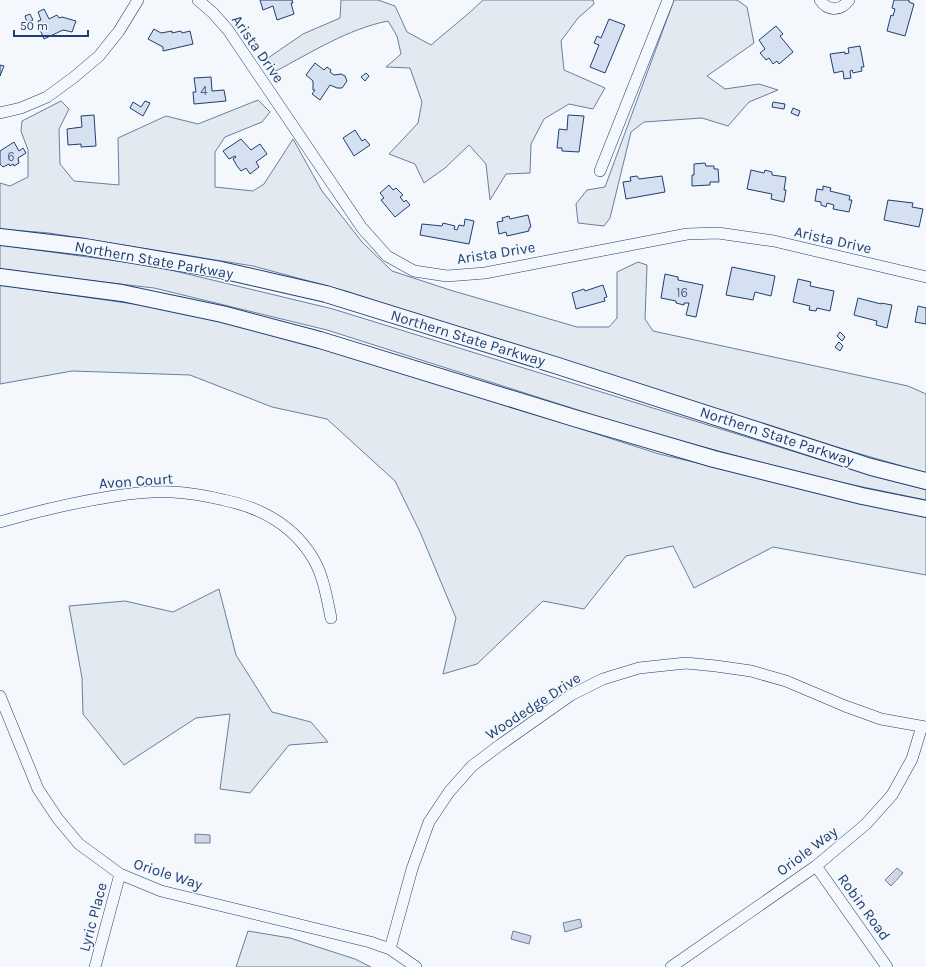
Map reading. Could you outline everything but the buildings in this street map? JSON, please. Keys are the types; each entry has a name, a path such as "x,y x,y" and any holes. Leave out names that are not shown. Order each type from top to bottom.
{"highway":[{"name":"Northern State Parkway","path":"0,237 84,247 221,270 326,294 871,466 926,481"},
{"path":"0,277 122,293 222,314 320,340 574,418 714,459 862,496 926,509"}],"street":[{"path":"0,113 21,108 47,97 73,78 99,56 119,31 138,0"},
{"name":"Arista Drive","path":"198,0 213,13 228,30 362,228 387,256 414,271 447,276 485,273 687,234 718,233 774,241 926,277"},
{"path":"600,171 668,0"},
{"path":"820,0 825,6 835,9 846,4 849,0"},
{"name":"Avon Court","path":"0,522 36,511 73,503 138,493 172,492 205,496 240,503 271,516 295,534 314,560 323,581 330,618"},
{"name":"Woodedge Drive","path":"390,949 412,869 429,822 449,792 472,766 500,745 571,695 603,679 639,668 686,663 751,671 786,681 844,706 881,719 924,726"},
{"name":"Oriole Way","path":"0,696 38,789 58,819 79,844 120,874 161,891 370,942 390,949 416,967"},
{"name":"Oriole Way","path":"671,967 816,866 866,824 892,795 912,759 924,726"},
{"name":"Robin Road","path":"816,866 887,967"},
{"name":"Lyric Place","path":"95,967 120,874"}],"shaded area":[{"path":"341,0 378,0 395,6 407,32 431,45 483,0 593,0 594,4 578,18 561,41 564,70 605,88 593,109 569,104 544,119 531,144 530,173 506,174 490,200 486,164 469,145 445,168 424,183 415,164 389,154 418,123 422,102 410,68 386,67 401,54 397,36 388,21 344,35 276,71 268,58 303,34 340,18"},
{"path":"674,0 737,0 747,7 754,43 707,76 725,89 759,84 778,90 749,102 728,126 702,118 644,122 631,132 610,218 604,226 578,223 576,204 587,190 605,187"},
{"path":"258,100 270,112 262,122 225,137 215,152 215,187 253,191 264,184 293,139 322,191 362,242 392,271 450,290 577,327 609,327 617,318 617,272 638,262 647,265 645,319 653,331 908,386 926,394 926,473 757,424 346,291 253,266 49,233 0,229 0,183 10,186 28,177 28,150 21,131 22,121 61,101 69,109 59,129 60,164 74,181 119,185 118,138 166,116 198,124"},
{"path":"0,245 154,266 333,309 821,460 926,488 926,500 819,478 644,431 327,330 154,288 0,270"},
{"path":"0,285 148,306 259,330 522,410 659,454 926,516 926,575 773,547 694,588 673,546 626,556 584,609 543,601 477,664 443,674 456,618 420,532 395,481 327,419 272,407 190,375 72,371 0,384"},
{"path":"219,589 236,655 272,712 311,722 328,742 289,745 250,793 220,789 230,714 196,718 124,765 83,714 82,678 69,606 125,601 173,612"},
{"path":"195,834 210,835 210,843 195,843"},
{"path":"897,868 903,873 891,886 885,880"},
{"path":"580,919 582,927 565,932 563,923"},
{"path":"248,931 290,938 355,959 371,967 236,967"},
{"path":"513,931 531,936 529,944 511,939"}]}
